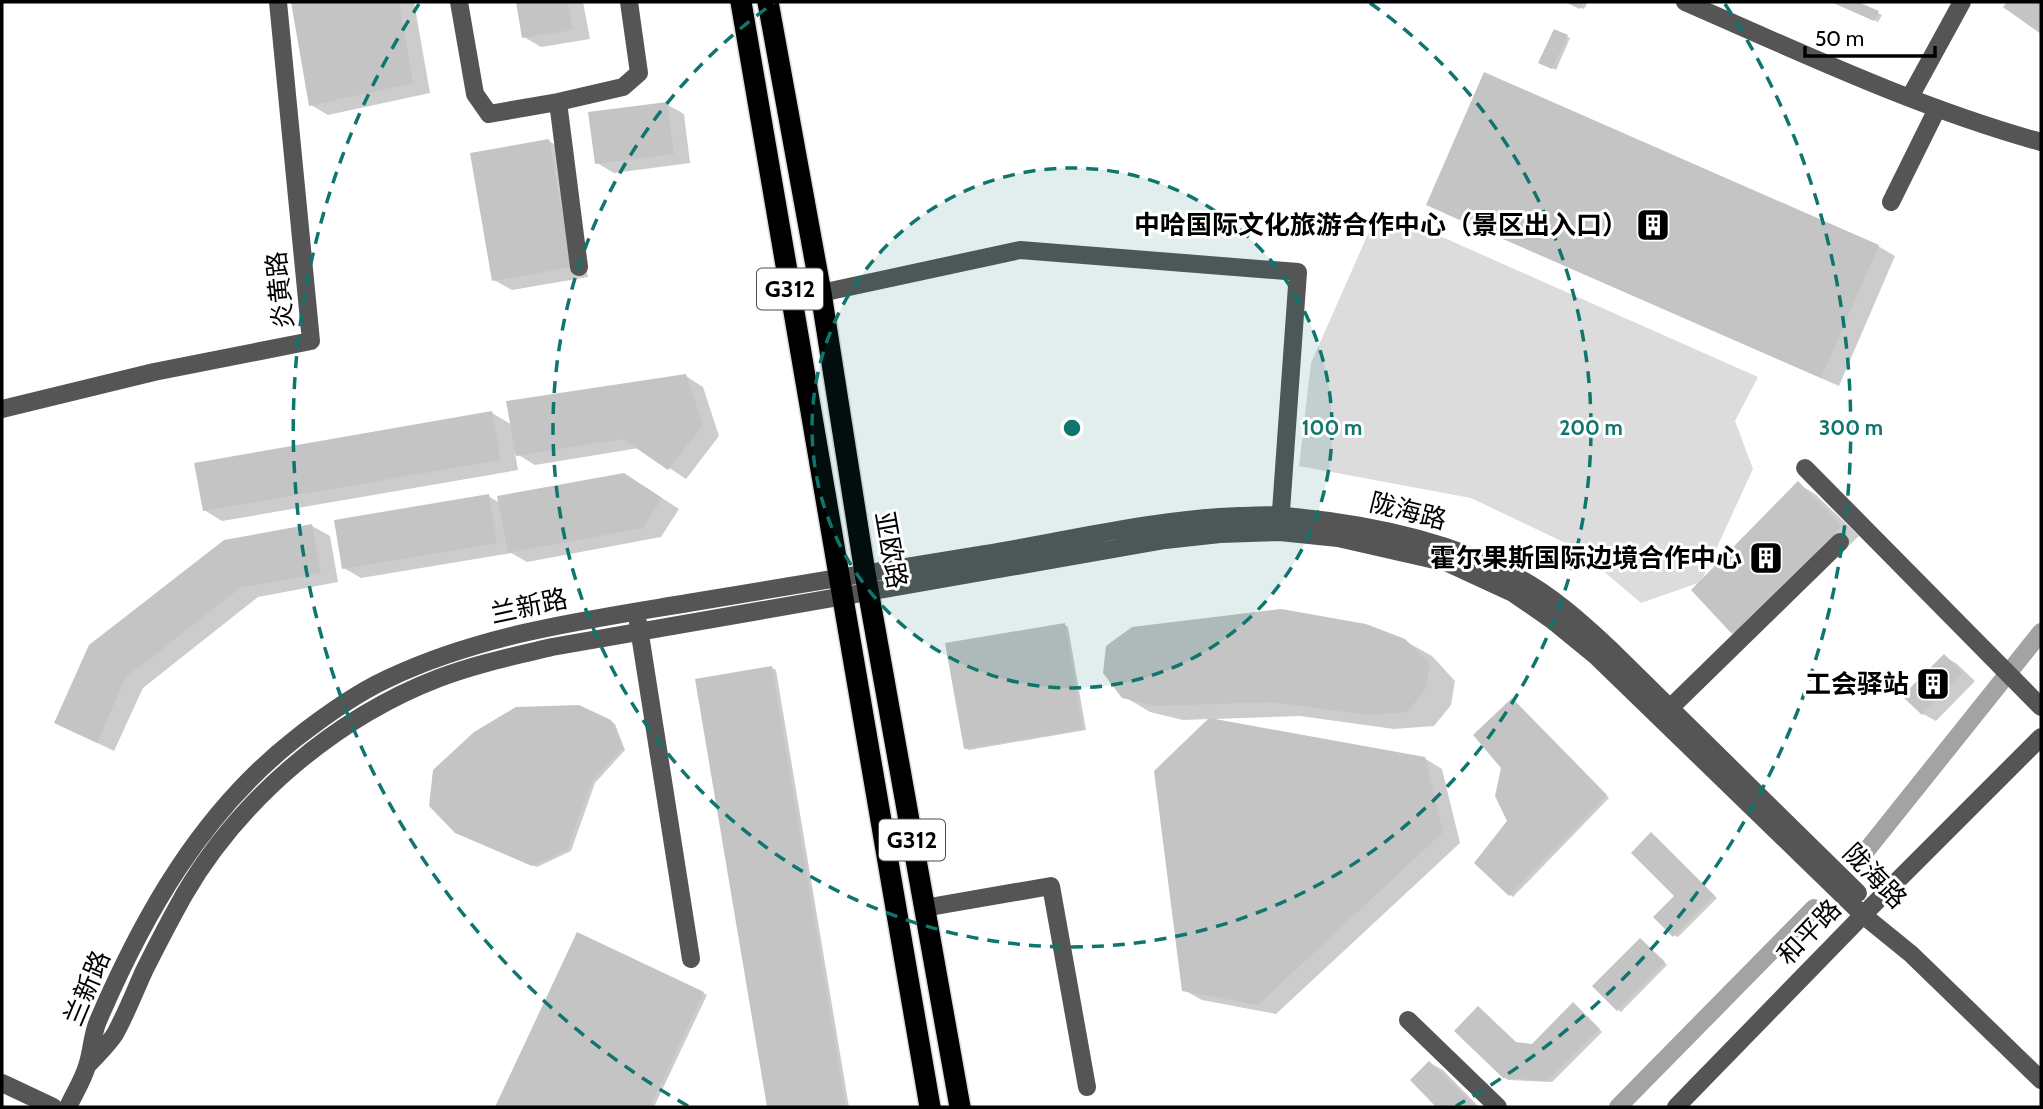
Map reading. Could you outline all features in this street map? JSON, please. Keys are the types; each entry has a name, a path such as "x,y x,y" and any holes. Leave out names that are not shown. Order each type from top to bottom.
{"highway":[{"name":"G312","path":"741,2 930,1107"},
{"name":"亚欧路","path":"768,2 821,293 868,583 960,1107"}],"street":[{"name":"炎黄路","path":"2,409 154,372 311,341 278,2"},
{"path":"459,2 475,94 489,114 624,87 639,73 628,2"},
{"path":"1685,2 1937,109 2041,142"},
{"path":"1910,97 1962,2"},
{"path":"558,102 579,267"},
{"path":"1891,202 1937,109"},
{"path":"821,293 1020,250 1298,272 1280,523"},
{"path":"1805,468 2041,707"},
{"name":"陇海路","path":"868,583 1220,534 1280,523 1382,530 1455,550 1517,577 1567,610 1609,648 1867,911"},
{"name":"陇海路","path":"1280,523 1448,563 1513,593 1552,620 1596,656 1867,911 2041,1080"},
{"path":"1669,709 1840,542"},
{"name":"兰新路","path":"88,1066 95,1027 149,914 169,880 227,801 296,738 383,680 484,642 636,612 868,583"},
{"name":"兰新路","path":"88,1066 114,1036 166,927 211,855 243,814 310,752 390,700 439,678 516,655 641,631 841,587"},
{"path":"636,612 691,959"},
{"name":"和平路","path":"1676,1107 2041,737"},
{"path":"924,908 1051,886 1087,1087"},
{"path":"1408,1020 1498,1107"},
{"path":"68,1107 88,1066"},
{"path":"2,1083 53,1107"}],"shaded area":[{"path":"1379,209 1758,377 1735,421 1753,469 1701,582 1641,603 1576,548 1471,498 1299,466 1311,363"}],"building":[{"path":"291,2 399,2 413,83 309,106"},
{"path":"516,2 568,2 573,30 522,38"},
{"path":"1565,2 1584,2 1580,9"},
{"path":"1831,2 1858,2 1879,11 1874,21"},
{"path":"2007,2 2041,2 2041,34 2003,7"},
{"path":"1554,29 1568,35 1552,69 1538,63"},
{"name":"中哈国际文化旅游合作中心（景区出入口）","path":"1484,72 1879,245 1821,378 1426,205"},
{"path":"667,102 674,154 595,164 588,112"},
{"path":"549,139 572,267 492,281 470,153"},
{"path":"686,374 703,425 668,470 623,439 516,456 506,401"},
{"path":"492,411 501,460 203,511 194,463"},
{"path":"624,473 662,498 643,528 508,553 497,496"},
{"name":"霍尔果斯国际边境合作中心","path":"1798,481 1842,526 1732,634 1691,590"},
{"path":"489,494 497,543 342,569 334,520"},
{"path":"312,524 321,573 240,588 125,678 97,743 54,723 89,645 224,540"},
{"path":"1281,609 1366,624 1405,639 1430,664 1425,690 1407,712 1367,715 1273,702 1156,706 1122,698 1103,673 1106,646 1132,627"},
{"path":"1065,623 1083,729 964,749 945,643"},
{"name":"工会驿站","path":"1944,654 1963,673 1922,715 1902,696"},
{"path":"772,666 846,1107 767,1107 695,679"},
{"path":"1512,698 1607,795 1509,896 1474,863 1507,821 1495,796 1501,768 1473,735"},
{"path":"579,705 611,720 623,748 592,781 567,850 532,866 455,833 429,806 433,770 474,732 516,707"},
{"path":"1209,718 1425,757 1443,832 1258,1005 1182,991 1154,771"},
{"path":"1651,832 1714,895 1673,937 1653,917 1674,896 1631,853"},
{"path":"577,932 704,992 650,1107 495,1107"},
{"path":"1640,938 1665,962 1617,1011 1592,986"},
{"path":"1573,1002 1600,1029 1548,1081 1503,1078 1454,1031 1478,1006 1516,1042 1532,1044"},
{"path":"1429,1061 1476,1107 1436,1107 1410,1080"}],"waterway":[{"path":"1858,861 2041,632"},
{"path":"1618,1107 1814,908"}],"place":[{"name":"中哈国际文化旅游合作中心（景区出入口）","path":"1653,225"},
{"name":"霍尔果斯国际边境合作中心","path":"1766,558"},
{"name":"工会驿站","path":"1933,684"}]}
